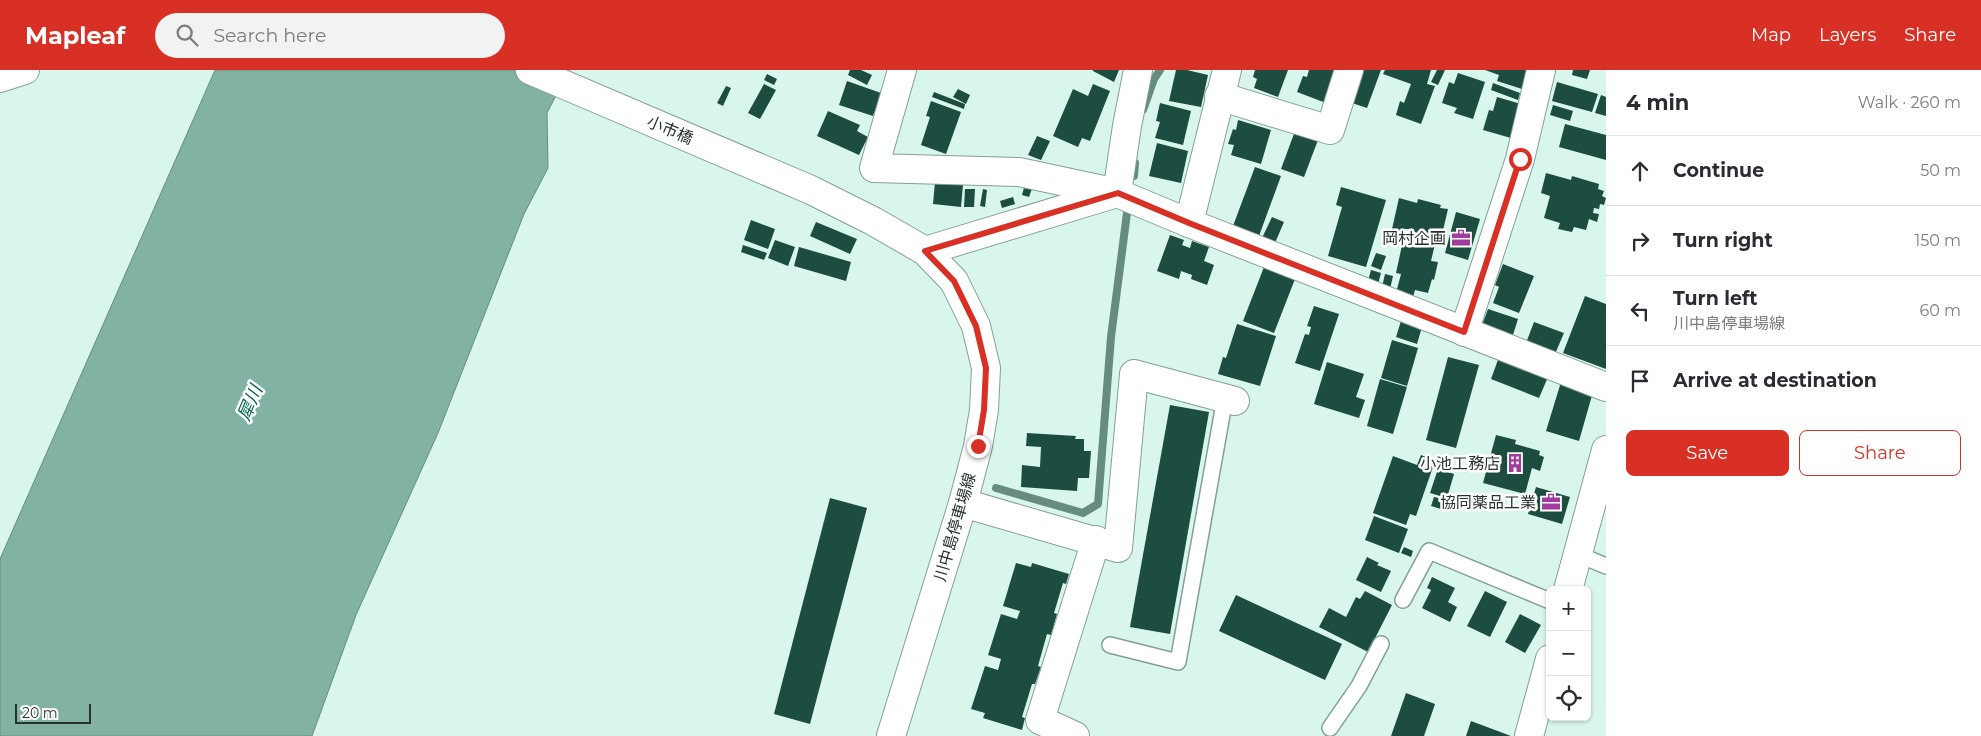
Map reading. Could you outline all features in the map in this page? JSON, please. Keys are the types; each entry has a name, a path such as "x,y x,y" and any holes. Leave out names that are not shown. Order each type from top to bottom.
{"street":[{"path":"0,78 25,70"},
{"name":"小市橋","path":"530,70 811,190"},
{"path":"902,70 874,168 1019,172 1118,193 1189,223 1606,387"},
{"path":"1118,193 1127,126 1138,70"},
{"path":"1189,223 1227,70"},
{"path":"1219,96 1330,130 1349,70"},
{"path":"1464,332 1520,159 1541,70"},
{"name":"川中島停車場線","path":"811,190 873,221 925,251 954,281 976,326 986,368 984,410 978,446 963,503 891,736"},
{"path":"925,251 1118,193"},
{"path":"963,503 1096,540 1118,548 1134,374 1230,400"},
{"path":"1569,586 1606,450"},
{"path":"1075,736 1040,720 1096,540"},
{"path":"1529,736 1546,674"}],"lane":[{"path":"1110,645 1178,662 1230,400"},
{"path":"1403,600 1428,551 1546,599"},
{"path":"1577,554 1606,566"},
{"path":"1330,728 1360,686 1381,644"}],"water":[{"name":"犀川","path":"215,70 569,70 547,113 548,168 524,214 438,433 356,615 312,736 0,736 0,559"}],"building":[{"path":"850,70 861,70 872,75 867,85 848,75"},
{"path":"1093,70 1119,70 1114,82"},
{"path":"1176,70 1187,70 1208,75 1201,107 1169,101"},
{"path":"1255,70 1288,70 1278,97 1254,88 1257,79 1253,77"},
{"path":"1309,70 1337,70 1326,103 1297,92 1303,76 1307,77"},
{"path":"1364,70 1381,70 1367,108 1352,103"},
{"path":"1385,70 1431,70 1427,84 1435,86 1421,124 1396,115 1400,101 1404,103 1411,84 1383,74"},
{"path":"1437,70 1445,70 1438,85 1431,82"},
{"path":"1485,70 1527,70 1522,89 1497,81 1499,75"},
{"path":"1573,70 1590,70 1587,79 1572,75"},
{"path":"1458,73 1485,82 1473,119 1454,113 1457,108 1442,103 1449,82 1454,84"},
{"path":"767,74 777,79 774,85 764,80"},
{"path":"847,81 881,93 873,116 839,105"},
{"path":"1557,82 1598,94 1592,112 1552,101"},
{"path":"1493,83 1520,93 1518,100 1491,90"},
{"path":"764,84 776,90 760,119 748,113"},
{"path":"1093,84 1110,91 1090,141 1082,138 1078,147 1053,136 1073,89 1088,96"},
{"path":"726,86 731,88 723,106 717,103"},
{"path":"958,89 970,95 966,104 953,97"},
{"path":"934,92 965,104 964,109 932,97"},
{"path":"1601,95 1606,97 1606,116 1595,113"},
{"path":"1497,97 1521,104 1511,138 1483,130 1489,110 1493,111"},
{"path":"931,101 961,112 946,154 921,145 930,117 926,116"},
{"path":"1160,103 1191,111 1183,145 1155,138 1160,122 1156,121"},
{"path":"1553,105 1573,111 1570,121 1550,115"},
{"path":"828,111 860,125 857,131 868,137 859,155 817,136"},
{"path":"1238,120 1271,130 1261,164 1231,155 1234,145 1228,144 1233,129 1236,130"},
{"path":"1565,124 1606,135 1606,160 1559,147"},
{"path":"1295,131 1318,140 1304,177 1281,169"},
{"path":"1037,136 1050,141 1041,160 1028,155"},
{"path":"1157,143 1188,151 1181,183 1149,176"},
{"path":"1255,167 1281,176 1259,236 1233,226"},
{"path":"1546,173 1571,180 1572,176 1599,184 1598,189 1604,191 1602,196 1606,198 1604,205 1600,204 1599,209 1594,208 1593,213 1599,214 1597,222 1589,219 1586,230 1574,227 1572,232 1558,229 1560,223 1544,218 1550,196 1541,193"},
{"path":"935,182 963,185 961,207 933,204"},
{"path":"1025,184 1033,186 1029,197 1022,195"},
{"path":"1341,187 1386,200 1366,267 1328,256 1342,207 1336,205"},
{"path":"965,189 975,189 974,207 964,207"},
{"path":"983,189 987,190 985,207 980,206"},
{"path":"1013,197 1015,204 1002,208 1000,201"},
{"path":"1399,198 1417,203 1418,199 1441,205 1440,208 1448,209 1441,239 1439,239 1438,245 1435,244 1431,261 1438,262 1434,280 1432,279 1428,293 1415,290 1413,297 1396,293 1401,274 1396,273 1404,236 1408,237 1410,229 1405,229 1404,232 1392,229"},
{"path":"1456,212 1480,219 1468,260 1445,253"},
{"path":"1272,217 1284,222 1275,243 1262,238"},
{"path":"751,220 775,229 768,249 744,240"},
{"path":"816,222 857,239 850,254 810,236"},
{"path":"1170,235 1184,240 1182,245 1190,248 1192,241 1209,247 1204,261 1214,265 1207,285 1191,279 1192,275 1181,271 1179,279 1157,271"},
{"path":"775,240 795,247 788,266 768,258"},
{"path":"743,245 767,253 764,260 741,252"},
{"path":"799,247 851,262 846,281 794,266"},
{"path":"1376,253 1386,256 1381,270 1371,266"},
{"path":"1503,264 1534,276 1519,313 1493,303 1499,287 1495,285"},
{"path":"1264,267 1295,279 1274,333 1243,321"},
{"path":"1371,270 1381,273 1377,288 1367,285"},
{"path":"1385,274 1393,276 1390,289 1382,287"},
{"path":"1585,296 1606,304 1606,369 1563,353"},
{"path":"1314,306 1339,314 1320,371 1295,363 1305,334 1309,335 1311,327 1307,326"},
{"path":"1488,309 1518,319 1512,338 1481,328"},
{"path":"1401,321 1422,327 1417,344 1396,337"},
{"path":"1534,322 1564,333 1555,354 1526,343"},
{"path":"1237,324 1276,336 1260,386 1218,374 1223,357 1226,358"},
{"path":"1392,340 1418,348 1407,386 1381,378"},
{"path":"1448,357 1479,365 1456,448 1426,440"},
{"path":"1499,357 1548,377 1539,398 1491,379"},
{"path":"1327,362 1364,374 1356,397 1365,400 1359,418 1314,404"},
{"path":"1380,379 1407,387 1393,434 1367,426"},
{"path":"1561,382 1593,392 1579,441 1546,431"},
{"path":"1170,405 1209,412 1170,634 1130,627"},
{"path":"1027,433 1076,436 1075,439 1084,439 1084,451 1091,451 1089,478 1078,478 1077,491 1021,487 1022,465 1040,467 1041,447 1026,446"},
{"name":"小池工務店","path":"1496,435 1516,440 1515,444 1540,451 1539,455 1544,457 1540,471 1532,468 1525,494 1483,483"},
{"path":"1421,455 1435,461 1416,516 1410,514 1406,525 1373,513 1393,456 1417,465"},
{"path":"1438,469 1454,474 1447,498 1430,493"},
{"path":"1536,487 1570,497 1562,524 1528,514"},
{"path":"1434,497 1443,499 1441,509 1431,506"},
{"path":"830,498 867,508 810,724 774,714"},
{"path":"1374,516 1408,529 1399,553 1365,540"},
{"path":"1404,547 1413,551 1411,557 1401,553"},
{"path":"1367,557 1379,563 1377,565 1391,571 1381,592 1356,580"},
{"path":"1016,563 1031,567 1032,563 1069,574 1066,584 1063,583 1054,613 1057,614 1051,635 1047,634 1038,666 1041,667 1035,684 1032,684 1022,717 1025,718 1022,730 983,718 985,713 971,709 985,666 998,670 1001,659 988,655 1001,614 1017,619 1020,611 1003,606"},
{"path":"1432,577 1455,588 1448,602 1457,607 1450,622 1422,608 1431,590 1427,588"},
{"path":"1365,591 1392,605 1368,652 1319,627 1329,608 1346,617 1356,597 1360,599"},
{"path":"1485,591 1507,602 1490,637 1467,626"},
{"path":"1236,595 1342,644 1325,680 1219,631"},
{"path":"1520,614 1541,625 1525,653 1505,642"},
{"path":"1406,693 1435,704 1424,736 1391,736"},
{"path":"1471,721 1511,736 1466,736"}],"waterway":[{"path":"1143,110 1154,79 1160,70"},
{"path":"1134,176 1135,163"},
{"path":"996,488 1083,513 1098,504 1111,337 1127,213"}],"place":[{"name":"岡村企画","path":"1461,238"},
{"name":"小池工務店","path":"1515,463"},
{"name":"協同薬品工業","path":"1551,502"}],"route":[{"path":"978,446 984,410 986,368 976,326 954,281 925,251 1118,193 1464,332 1488,263 1520,159"}]}
